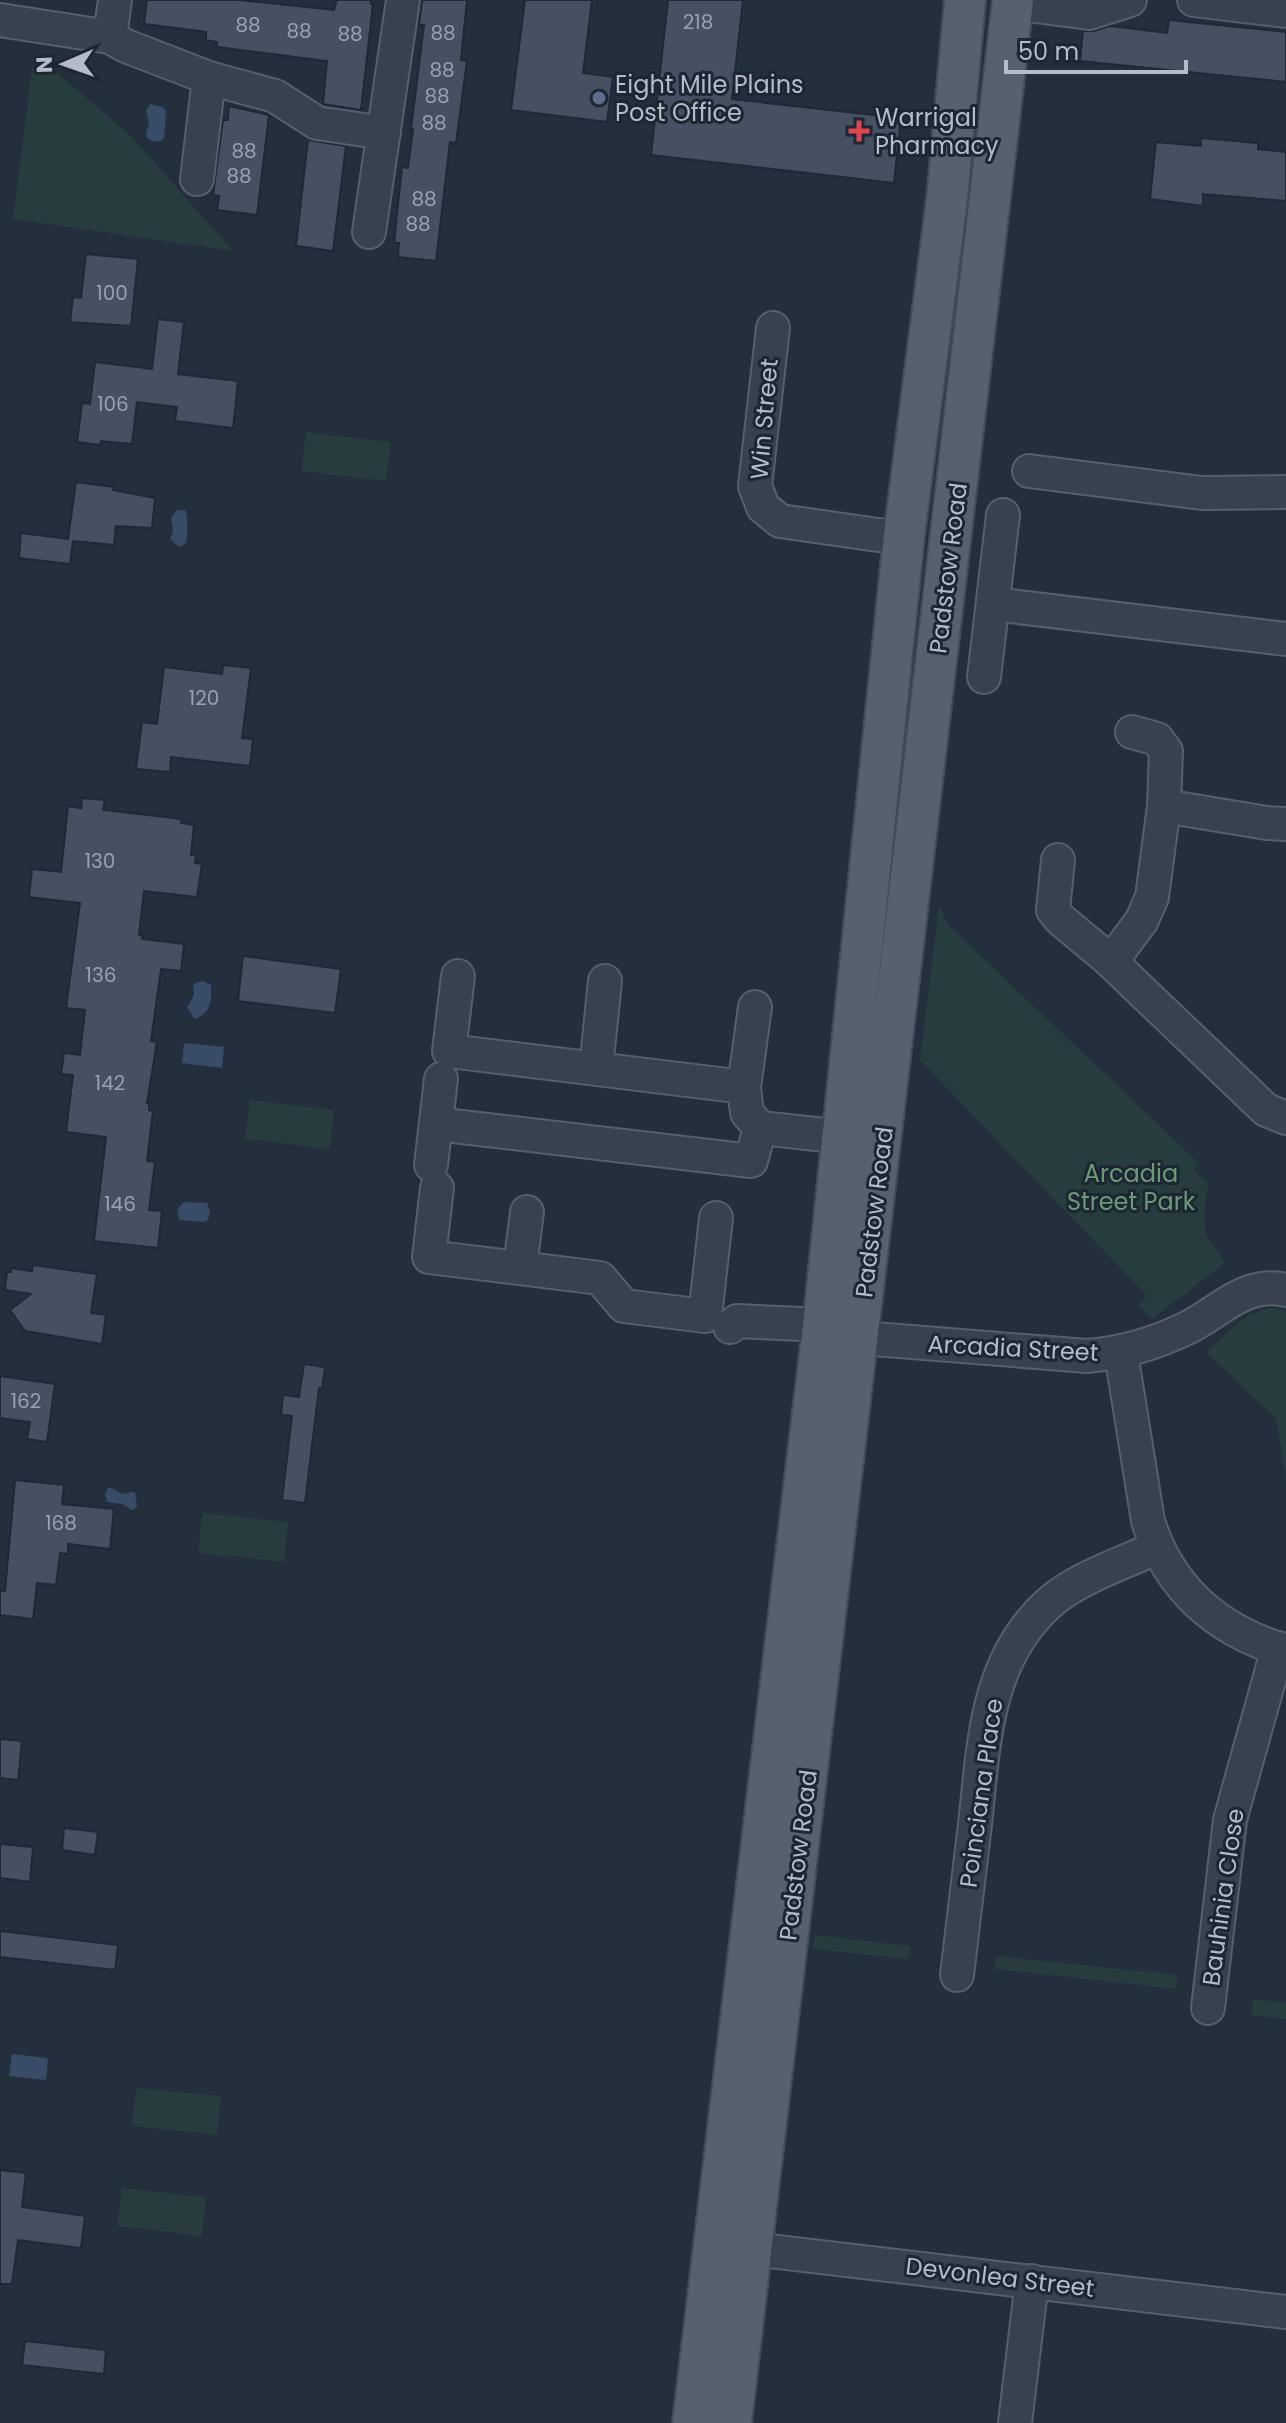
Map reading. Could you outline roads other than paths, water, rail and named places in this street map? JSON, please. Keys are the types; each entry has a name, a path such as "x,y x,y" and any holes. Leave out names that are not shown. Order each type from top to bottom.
{"main road":[{"name":"Padstow Road","path":"731,2423 752,2249 841,1332 843,1137 904,536 947,199 965,0"},
{"name":"Padstow Road","path":"693,2423 713,2245 841,1332 1013,2"}],"street":[{"path":"110,37 115,0"},
{"path":"369,232 403,0"},
{"path":"1013,2 1089,13 1130,0"},
{"path":"1194,0 1286,11"},
{"path":"0,20 110,37 209,78 275,96 317,123 384,133"},
{"path":"197,179 209,78"},
{"name":"Win Street","path":"773,328 755,486 763,507 780,521 904,536"},
{"path":"1029,471 1202,493 1286,492"},
{"path":"984,677 1003,515"},
{"path":"993,604 1286,639"},
{"path":"1111,962 1142,920 1152,897 1164,806 1166,751 1157,739 1132,732"},
{"path":"1164,806 1286,824"},
{"path":"1058,860 1053,910 1060,919 1111,962 1266,1110 1286,1118"},
{"path":"458,976 449,1051 744,1087"},
{"path":"596,1068 605,981"},
{"path":"755,1007 744,1087 747,1113 760,1128 843,1137"},
{"path":"441,1079 429,1257 600,1278 624,1306 705,1316 716,1218"},
{"path":"436,1124 751,1161 760,1128"},
{"path":"520,1267 527,1212"},
{"name":"Arcadia Street","path":"730,1327 737,1321 760,1321 882,1340 1087,1356 1121,1353 1190,1327 1238,1295 1278,1288 1286,1290"},
{"path":"1121,1353 1148,1521 1156,1548 1173,1577 1202,1607 1229,1627 1282,1650"},
{"name":"Poinciana Place","path":"957,1975 988,1713 1002,1670 1023,1633 1049,1603 1081,1583 1156,1548"},
{"name":"Bauhinia Close","path":"1208,2008 1230,1820 1282,1650"},
{"name":"Devonlea Street","path":"713,2245 1286,2312"},
{"path":"1015,2423 1032,2281"}],"water":[{"path":"150,104 163,107 166,111 164,138 158,141 147,138 149,124 146,111"},
{"path":"177,510 185,510 187,521 186,543 179,547 170,539 173,532 171,518"},
{"path":"203,981 211,985 211,1001 207,1010 195,1019 187,1008 194,995 193,984"},
{"path":"184,1043 224,1047 222,1068 182,1063"},
{"path":"186,1202 207,1203 210,1211 208,1220 180,1220 178,1210"},
{"path":"108,1488 122,1494 135,1492 135,1509 107,1502 105,1494"},
{"path":"12,2054 47,2058 46,2080 9,2076"}],"place":[{"name":"Eight Mile Plains Post Office","path":"599,98"},
{"name":"Warrigal Pharmacy","path":"859,131"}],"park label":[{"name":"Arcadia Street Park","path":"1131,1187"}]}
